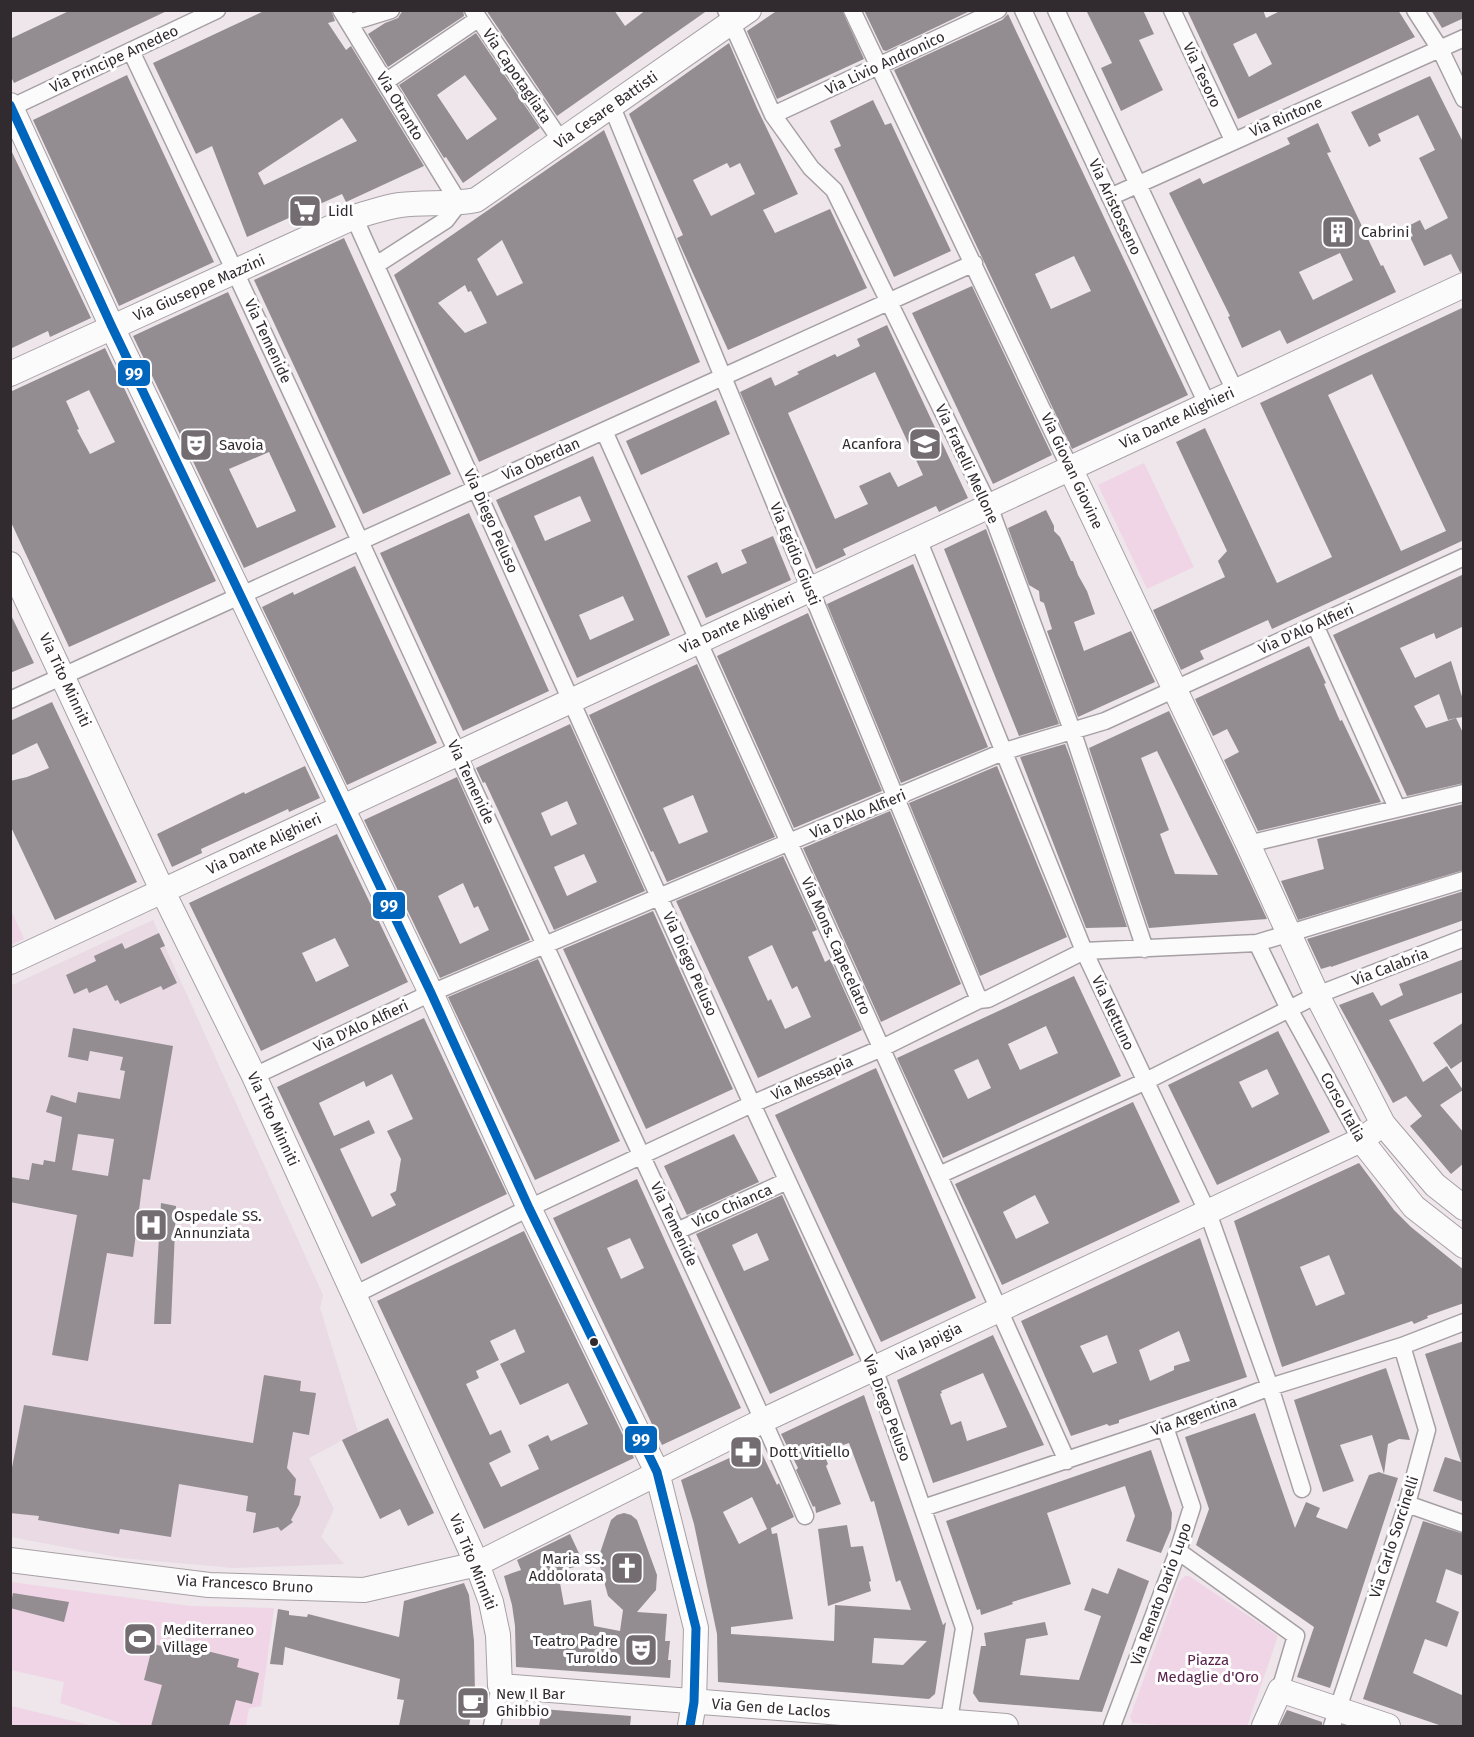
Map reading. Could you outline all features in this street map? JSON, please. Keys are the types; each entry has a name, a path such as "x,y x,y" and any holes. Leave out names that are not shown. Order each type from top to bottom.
{"street":[{"name":"Via Principe Amedeo","path":"11,107 217,10"},
{"path":"345,17 391,10"},
{"name":"Via Giovan Giovine","path":"852,10 1248,844 1288,934"},
{"name":"Via Livio Andronico","path":"773,115 998,10"},
{"name":"Via Aristosseno","path":"1023,10 1207,404"},
{"name":"Via Aristosseno","path":"1056,10 1235,391"},
{"name":"Via Tesoro","path":"1172,10 1233,140"},
{"path":"1415,10 1440,49 1464,99"},
{"path":"386,82 476,15"},
{"name":"Via Capotagliata","path":"476,15 561,141"},
{"name":"Via Cesare Battisti","path":"459,203 476,200 612,107 735,15"},
{"name":"Via Fratelli Mellone","path":"735,15 773,115 811,168 834,190 989,506 1072,730 1145,949"},
{"name":"Via Otranto","path":"345,17 459,203"},
{"name":"Via Rintone","path":"1110,197 1464,38"},
{"name":"Via Temenide","path":"131,51 236,271 458,753 764,1420 805,1516"},
{"path":"11,107 112,327 342,807 529,1208 657,1472 696,1628 694,1702 690,1726"},
{"name":"Via Egidio Giusti","path":"612,107 979,1000"},
{"name":"Via Giuseppe Mazzini","path":"10,374 354,217 397,205 434,202 459,203"},
{"path":"376,265 446,220 459,203"},
{"name":"Via Diego Peluso","path":"354,217 752,1104 874,1368 964,1628 948,1724"},
{"name":"Via Oberdan","path":"10,699 974,264"},
{"name":"Via Dante Alighieri","path":"10,962 1464,285"},
{"name":"Via Mons. Capecelatro","path":"604,431 1067,1461"},
{"name":"Via Nettuno","path":"918,539 1084,951 1144,1082 1208,1213 1270,1387 1302,1489"},
{"name":"Via D'Alo Alfieri","path":"254,1076 430,993 1005,751 1105,721 1464,557"},
{"name":"Via Tito Minniti","path":"10,564 163,892 254,1076 477,1564 492,1602 498,1635 500,1686"},
{"path":"1315,625 1397,808"},
{"path":"1248,844 1464,793"},
{"name":"Via Messapia","path":"354,1295 529,1208 752,1104 882,1048 979,1000 988,999 1084,951 1257,943 1464,880"},
{"name":"Corso Italia","path":"1288,934 1383,1124 1435,1185 1464,1209"},
{"name":"Via Calabria","path":"939,1175 1144,1082 1317,995 1464,938"},
{"name":"Corso Italia","path":"1257,943 1289,1009 1360,1140 1414,1207 1464,1246"},
{"name":"Via Japigia","path":"477,1564 764,1420 1360,1140 1383,1124"},
{"name":"Vico Chianca","path":"677,1231 787,1181"},
{"name":"Via Argentina","path":"923,1508 1165,1427 1270,1387 1402,1346 1464,1322"},
{"name":"Via Carlo Sorcinelli","path":"1335,1718 1407,1504 1427,1430 1402,1346"},
{"name":"Via Renato Dario Lupo","path":"1112,1726 1178,1551 1192,1507 1165,1427"},
{"path":"1407,1504 1464,1524"},
{"path":"1178,1551 1296,1636 1280,1690 1264,1726"},
{"name":"Via Francesco Bruno","path":"10,1560 209,1585 364,1590 477,1564"},
{"path":"492,1726 500,1686"},
{"name":"Via Gen de Laclos","path":"500,1686 948,1724 1006,1726"},
{"path":"1280,1690 1335,1718 1388,1726"}],"shaded area":[{"name":"Ospedale SS. Annunziata","path":"153,920 323,1295 320,1308 358,1432 309,1458 334,1509 321,1537 344,1564 234,1568 122,1558 11,1537 10,986"}],"green space":[{"path":"1144,463 1194,567 1147,589 1098,485"},
{"path":"11,910 24,939 10,945"},
{"name":"Piazza Medaglie d'Oro","path":"1185,1576 1189,1576 1277,1635 1247,1726 1174,1726 1133,1723 1130,1717 1179,1582"},
{"name":"Mediterraneo Village","path":"11,1582 190,1606 274,1608 261,1706 249,1708 246,1726 120,1726 120,1723 60,1703 64,1682 11,1670"},
{"path":"11,1706 94,1726 11,1726"}],"building":[{"path":"71,10 169,10 14,83 10,75 10,39"},
{"path":"266,10 331,10 335,21 328,23 346,50 351,46 424,166 346,202 342,194 247,237 212,146 196,154 153,63","holes":["342,118 357,141 264,185 258,173"]},
{"path":"403,10 463,10 464,16 388,67 368,34 398,18"},
{"path":"486,10 614,10 625,26 646,10 708,10 557,116"},
{"path":"778,10 842,10 864,59 777,99 747,31"},
{"path":"864,10 972,10 886,51 883,50"},
{"path":"1086,10 1143,10 1154,34 1139,40 1163,90 1121,111 1101,68 1112,63"},
{"path":"1187,10 1263,10 1266,18 1282,10 1398,10 1415,37 1238,119","holes":["1256,33 1272,64 1249,77 1233,44"]},
{"path":"1431,10 1464,10 1464,18 1442,28"},
{"path":"1008,14 1188,395 1072,449 894,70 1002,20","holes":["1074,256 1091,291 1051,309 1035,274"]},
{"path":"476,33 540,128 463,183 446,157 444,158 399,85","holes":["465,75 497,119 467,140 437,95"]},
{"path":"729,43 798,194 763,210 775,233 830,209 867,288 728,350 677,238 683,235 629,114","holes":["727,163 730,168 740,163 755,194 711,216 693,180"]},
{"path":"127,75 214,262 119,306 33,120"},
{"path":"1430,76 1464,144 1464,271 1460,272 1451,254 1424,266 1410,237 1413,236 1408,226 1420,220 1425,230 1448,218 1419,158 1435,150 1418,115 1378,134 1381,141 1369,147 1351,112"},
{"path":"873,100 885,125 891,123 951,251 894,277 834,149 841,146 830,121"},
{"name":"Cabrini","path":"1318,123 1331,152 1327,153 1381,266 1383,265 1396,292 1287,344 1280,330 1242,348 1228,317 1230,316 1169,193 1200,178 1203,184 1290,144 1287,138","holes":["1340,253 1353,280 1313,300 1299,272"]},
{"path":"604,130 700,362 479,462 394,275","holes":["502,240 523,283 497,296 477,259","465,285 468,292 471,291 487,323 465,333 438,303"]},
{"path":"10,148 91,318 50,337 48,331 10,349"},
{"path":"344,238 451,474 363,514 254,280"},
{"path":"972,286 1052,455 993,484 912,313"},
{"path":"228,292 336,527 244,568 133,336","holes":["269,452 296,511 257,528 229,469"]},
{"path":"1464,307 1464,540 1272,629 1268,620 1200,651 1204,659 1181,670 1153,610 1225,577 1218,561 1227,551 1176,442 1205,428 1277,583 1332,557 1260,403","holes":["1372,374 1446,531 1401,551 1328,395"]},
{"name":"Acanfora","path":"887,325 968,498 939,512 936,506 843,549 846,555 816,569 740,392 771,377 775,386 799,374 797,372 835,354 837,357 860,346 857,339","holes":["875,372 923,475 898,487 890,472 859,486 868,504 835,519 788,413"]},
{"path":"105,348 216,581 69,647 10,520 10,392","holes":["89,390 115,442 90,454 77,430 79,429 66,401"]},
{"path":"716,400 730,434 641,475 626,441"},
{"path":"593,456 670,635 577,678 496,500","holes":["580,496 591,521 545,541 534,516","623,596 634,620 590,640 579,615"]},
{"path":"1046,510 1054,531 1060,537 1073,561 1095,614 1074,622 1084,651 1131,631 1155,682 1078,717 1047,631 1052,629 1044,603 1040,601 1039,591 1029,585 1008,528"},
{"path":"469,513 549,691 463,731 380,553"},
{"path":"986,529 1059,724 1019,736 944,549"},
{"path":"773,536 791,580 706,618 687,576 717,562 722,574 747,563 741,550"},
{"path":"913,564 988,747 901,783 827,604"},
{"path":"355,566 437,743 347,785 262,607 293,592 294,595"},
{"path":"1464,574 1464,626 1436,639 1434,633 1400,648 1415,678 1451,661 1464,703 1464,717 1456,718 1464,735 1464,783 1407,796 1333,635","holes":["1439,694 1448,720 1456,718 1426,728 1414,706"]},
{"path":"10,613 34,663 10,673"},
{"path":"808,613 882,791 794,828 717,656"},
{"path":"1309,646 1340,721 1342,720 1381,802 1258,831 1224,760 1239,752 1227,729 1213,736 1195,699"},
{"path":"697,664 775,837 667,882 653,851 651,852 589,715","holes":["693,795 708,832 679,844 663,808"]},
{"path":"52,702 137,882 55,920 10,825 10,781 49,768 37,743 10,756 10,721"},
{"path":"1169,711 1267,919 1149,928 1089,748","holes":["1157,751 1218,875 1175,874 1160,834 1169,830 1141,758"]},
{"path":"570,724 645,891 554,930 485,782 483,783 476,768","holes":["567,801 577,824 551,836 541,813","584,854 597,882 567,896 554,867"]},
{"path":"1065,744 1127,927 1086,928 1020,757"},
{"path":"305,766 320,798 289,812 288,809 201,849 202,853 172,867 157,834 244,792 245,794"},
{"path":"997,766 1067,937 980,976 909,803"},
{"path":"457,777 530,940 440,978 364,820","holes":["463,883 474,908 478,906 489,930 460,944 438,896"]},
{"path":"1464,804 1464,870 1298,920 1281,881 1324,869 1317,839"},
{"path":"890,811 961,984 881,1022 803,848"},
{"path":"337,834 408,982 261,1051 189,903","holes":["335,938 349,966 316,982 302,953"]},
{"path":"783,856 817,930 812,932 825,962 830,959 862,1030 758,1078 676,901","holes":["772,945 792,989 797,986 811,1017 785,1029 771,999 768,1001 748,957"]},
{"path":"1464,891 1464,920 1331,967 1321,969 1307,939"},
{"path":"653,911 733,1089 646,1129 563,949"},
{"path":"159,933 165,946 160,948 177,983 163,990 161,986 120,1004 118,1000 115,1001 107,985 89,993 87,988 74,994 66,975 96,961 94,956 122,943 125,949"},
{"path":"538,959 620,1141 535,1180 448,997"},
{"path":"1464,959 1464,992 1389,1020 1423,1082 1447,1066 1463,1090 1440,1105 1464,1133 1464,1163 1451,1174 1410,1126 1422,1116 1406,1096 1393,1103 1339,1005 1373,992 1381,1006 1403,995 1399,984"},
{"path":"1074,976 1121,1076 943,1158 897,1058","holes":["1046,1026 1058,1053 1020,1070 1008,1044","978,1059 991,1088 968,1099 954,1070"]},
{"path":"424,1018 507,1194 361,1264 277,1087","holes":["392,1074 413,1119 387,1131 401,1159 396,1191 390,1194 396,1205 372,1217 340,1149 375,1133 369,1120 334,1136 319,1103 364,1081 366,1087"]},
{"path":"1464,1022 1464,1060 1451,1069 1433,1043"},
{"path":"73,1028 173,1046 150,1180 143,1179 133,1257 107,1253 88,1361 52,1355 77,1215 10,1202 10,1177 29,1180 32,1163 43,1165 44,1160 55,1162 62,1117 46,1112 51,1095 76,1103 78,1092 120,1099 125,1071 120,1070 123,1057 90,1051 88,1061 68,1057","holes":["78,1134 114,1139 108,1176 72,1170"]},
{"path":"1278,1031 1330,1132 1217,1185 1168,1085","holes":["1267,1069 1279,1094 1252,1108 1239,1082"]},
{"path":"876,1068 976,1298 881,1342 775,1115"},
{"path":"1133,1102 1180,1202 1002,1285 955,1184","holes":["1035,1195 1049,1223 1016,1239 1003,1212"]},
{"path":"734,1134 759,1182 687,1215 664,1166"},
{"path":"1359,1163 1394,1210 1411,1227 1464,1270 1464,1303 1427,1316 1428,1318 1414,1324 1412,1321 1282,1367 1234,1221","holes":["1329,1255 1345,1294 1316,1306 1300,1267"]},
{"path":"637,1179 741,1408 662,1445 553,1218","holes":["630,1238 644,1268 621,1279 607,1248"]},
{"path":"782,1195 854,1355 770,1394 696,1234","holes":["757,1233 769,1260 744,1271 732,1245"]},
{"path":"161,1203 176,1206 171,1324 154,1324"},
{"path":"524,1231 634,1458 484,1529 377,1301","holes":["515,1329 525,1352 500,1364 520,1405 568,1383 588,1424 551,1441 548,1435 528,1445 539,1469 501,1487 489,1463 511,1452 501,1430 490,1435 466,1384 479,1378 476,1371 499,1360 490,1341"]},
{"path":"1200,1238 1247,1377 1119,1420 1119,1423 1109,1426 1107,1424 1071,1436 1021,1321","holes":["1179,1331 1190,1361 1174,1366 1174,1370 1150,1381 1139,1350","1107,1335 1117,1363 1093,1373 1080,1346"]},
{"path":"993,1335 1044,1445 933,1483 897,1380","holes":["983,1373 1007,1427 967,1441 961,1421 951,1425 940,1394 941,1391"]},
{"path":"1464,1341 1462,1463 1464,1502 1433,1491 1445,1457 1461,1462 1425,1354"},
{"path":"1386,1368 1410,1440 1399,1439 1388,1444 1384,1474 1372,1435 1340,1445 1354,1481 1323,1492 1294,1400"},
{"path":"264,1375 301,1381 300,1391 316,1393 309,1435 293,1432 287,1468 296,1479 294,1495 301,1496 291,1520 293,1522 281,1531 278,1527 253,1533 256,1513 246,1511 248,1496 179,1484 171,1537 120,1529 119,1534 38,1520 39,1516 10,1513 10,1478 24,1405 253,1443"},
{"path":"864,1395 943,1625 946,1622 935,1694 929,1699 718,1682 717,1634 694,1524 681,1480 758,1445 794,1517 771,1528 772,1534 777,1533 793,1619 731,1627 731,1634 834,1641 835,1605 911,1610 900,1580 896,1582 874,1501 871,1502 849,1443 823,1452 841,1504 816,1513 815,1506 813,1507 796,1470 798,1468 781,1434","holes":["752,1497 767,1529 739,1544 723,1512","874,1638 927,1641 903,1665 872,1663"]},
{"path":"1255,1413 1295,1528 1306,1502 1320,1508 1316,1517 1347,1529 1369,1475 1379,1472 1398,1478 1330,1688 1297,1677 1314,1627 1196,1545 1209,1509 1185,1437"},
{"path":"388,1418 434,1513 408,1526 400,1509 380,1519 342,1440"},
{"path":"1151,1450 1172,1513 1171,1529 1161,1553 1126,1541 1135,1516 1125,1486 1047,1513 1071,1584 1012,1602 1013,1604 981,1615 980,1609 977,1610 946,1521"},
{"path":"624,1513 637,1520 657,1575 656,1590 637,1612 667,1614 665,1641 670,1641 668,1660 671,1660 670,1678 516,1667 515,1626 504,1576 521,1570 517,1560 570,1534 584,1564 558,1572 564,1605 591,1600 594,1626 620,1631 623,1610 608,1596 598,1559 611,1520"},
{"path":"1423,1521 1464,1534 1464,1576 1446,1569 1436,1602 1459,1612 1447,1647 1425,1639 1413,1673 1464,1696 1464,1726 1442,1726 1363,1699"},
{"path":"847,1525 851,1547 863,1546 871,1591 828,1606 818,1529"},
{"path":"1118,1568 1149,1581 1102,1712 979,1702 973,1693 981,1646 986,1646 984,1633 1045,1622 1048,1635 1026,1639 1020,1675 1079,1680 1101,1616 1084,1610 1092,1588 1108,1594"},
{"path":"464,1583 469,1595 474,1641 475,1694 469,1726 399,1726 404,1700 397,1699 400,1679 285,1647 283,1665 270,1664 278,1609 289,1611 289,1615 307,1617 308,1614 399,1637 404,1601"},
{"path":"13,1593 69,1602 64,1622 10,1608"},
{"path":"153,1644 177,1650 179,1644 239,1659 237,1667 259,1673 252,1704 236,1700 229,1726 151,1726 162,1685 144,1680"},
{"path":"542,1709 631,1716 630,1726 539,1726"},
{"path":"1287,1710 1322,1722 1322,1726 1279,1726"}],"transit line":[{"name":"99","path":"10,105 112,327 431,993 529,1208 657,1472 696,1628 694,1702 690,1726"}],"place":[{"name":"Lidl","path":"305,211"},
{"name":"Cabrini","path":"1338,232"},
{"name":"Acanfora","path":"925,444"},
{"name":"Savoia","path":"196,445"},
{"name":"Ospedale SS. Annunziata","path":"151,1225"},
{"name":"Dott Vitiello","path":"746,1452"},
{"name":"Maria SS. Addolorata","path":"627,1568"},
{"name":"Mediterraneo Village","path":"140,1639"},
{"name":"Teatro Padre Turoldo","path":"641,1650"},
{"name":"New Il Bar Ghibbio","path":"473,1703"}]}
